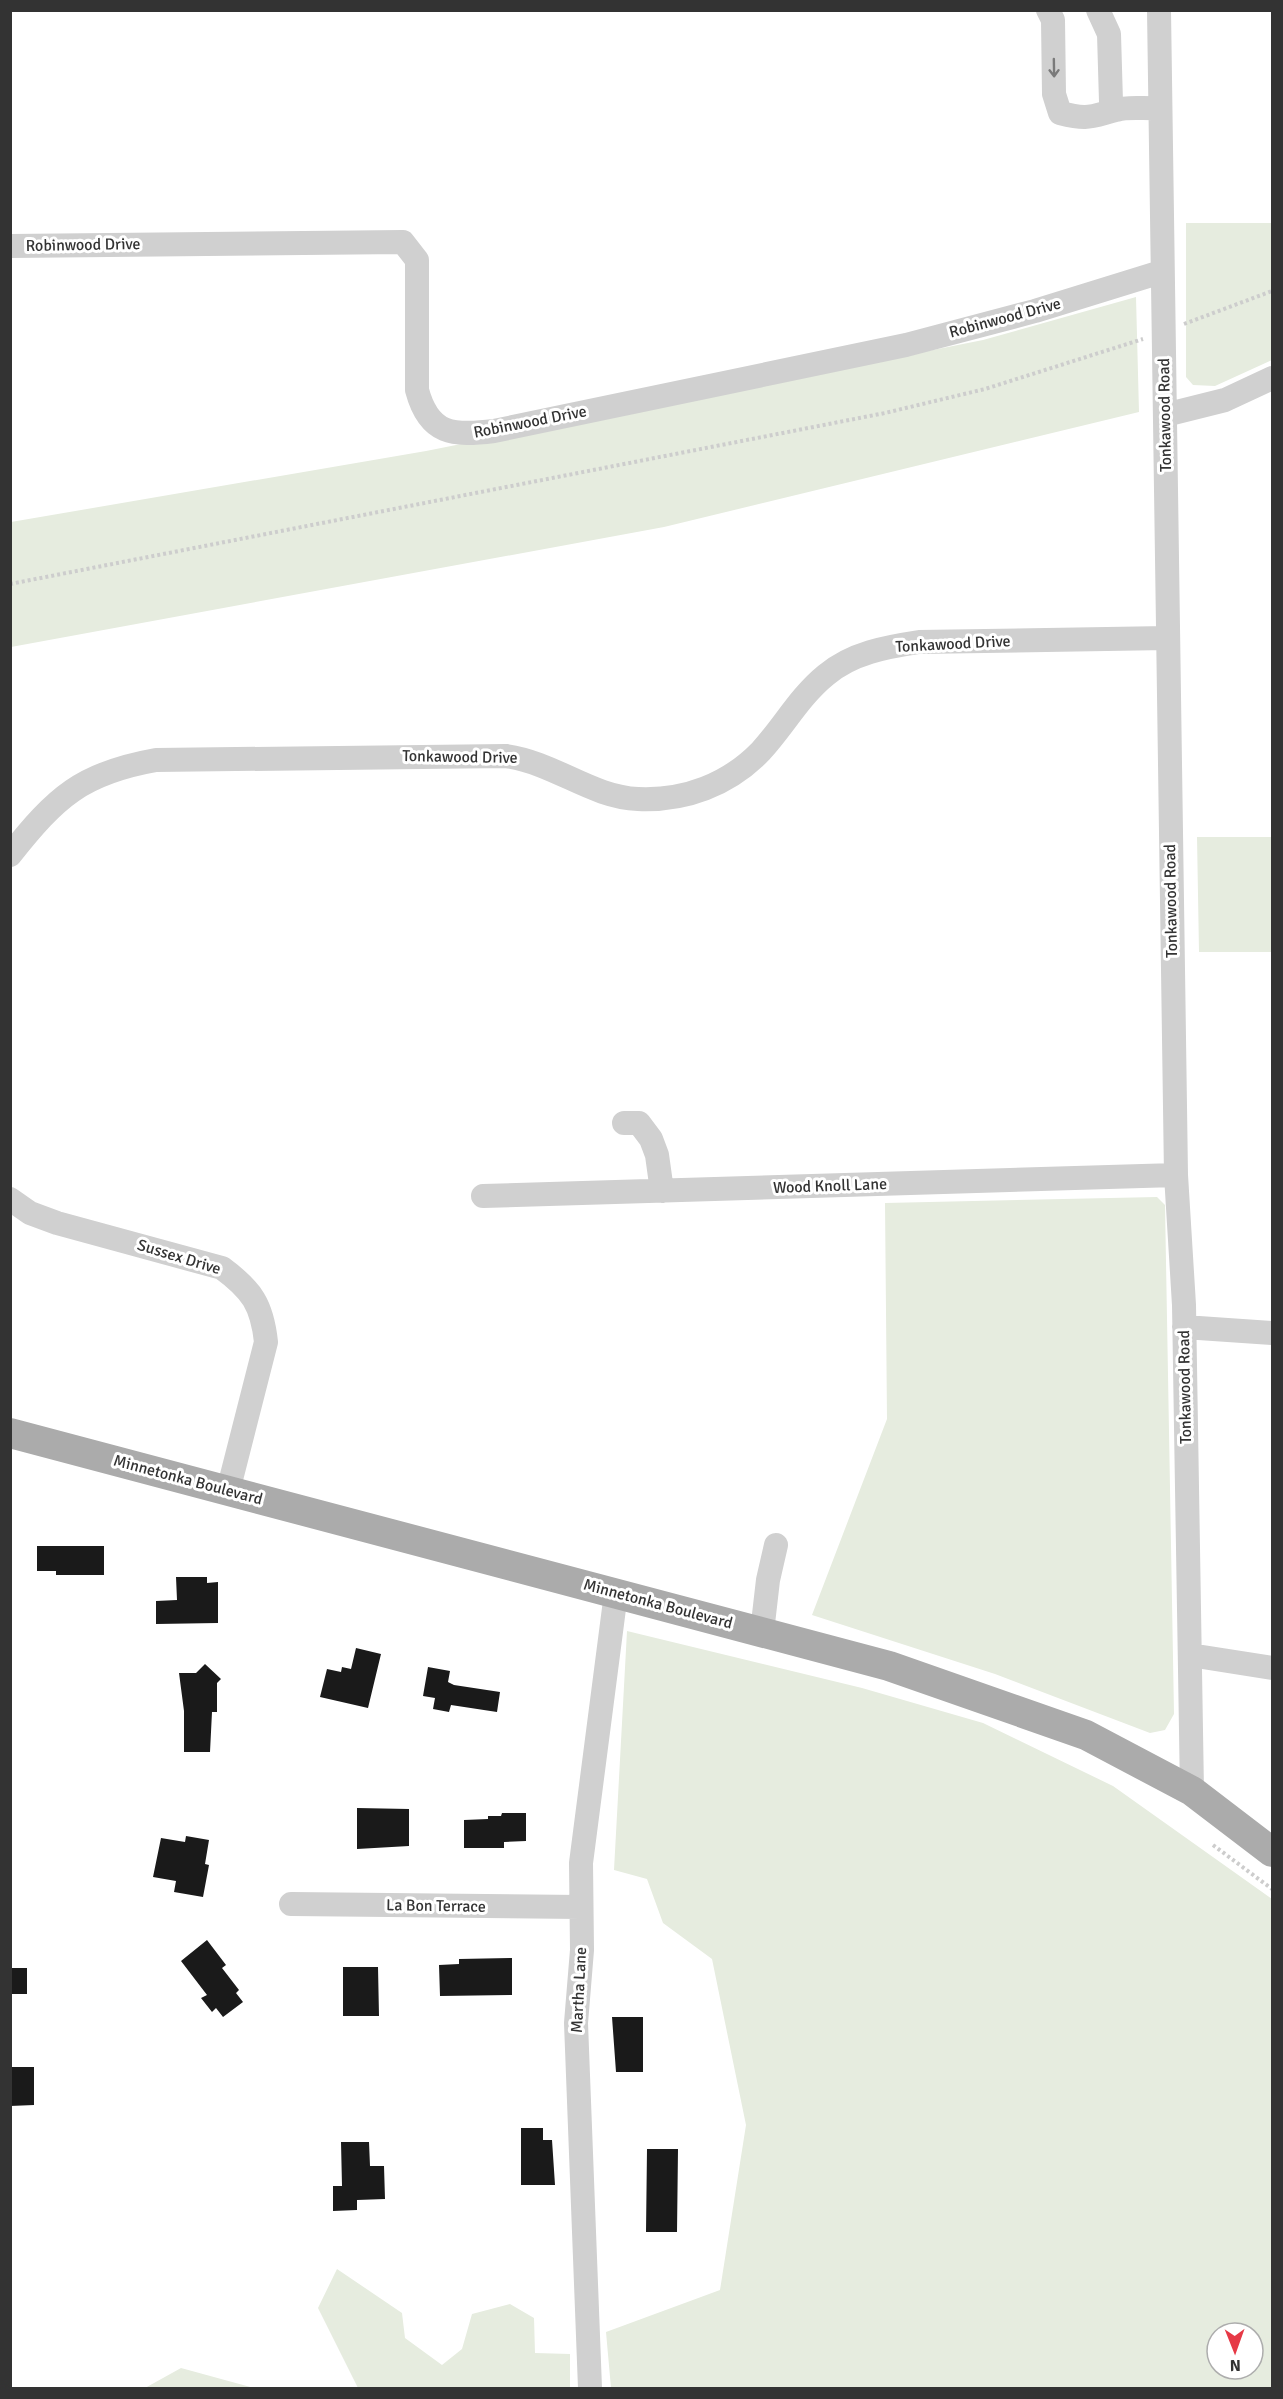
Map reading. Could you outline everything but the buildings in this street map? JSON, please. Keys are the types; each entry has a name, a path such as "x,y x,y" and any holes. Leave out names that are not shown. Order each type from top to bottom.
{"main road":[{"name":"Minnetonka Boulevard","path":"10,1433 889,1666 1086,1735 1192,1791 1272,1852"}],"street":[{"path":"1048,10 1053,20 1054,94 1060,113 1083,118 1100,117 1117,109 1159,108"},
{"path":"1098,10 1109,34 1111,102 1117,109"},
{"name":"Tonkawood Road","path":"1159,10 1161,272 1176,1175 1184,1327 1192,1791"},
{"name":"Robinwood Drive","path":"10,246 403,242 417,260 417,390 422,409 433,423 462,435 494,431 906,345 1035,311 1161,272"},
{"path":"1165,415 1226,400 1272,378"},
{"name":"Tonkawood Drive","path":"10,855 61,797 90,779 122,766 156,760 506,756 529,759 550,767 602,793 637,799 671,798 705,790 735,773 762,750 803,695 827,673 856,656 886,647 919,642 1167,638"},
{"path":"624,1123 639,1123 651,1139 657,1155 662,1191"},
{"name":"Wood Knoll Lane","path":"483,1196 1176,1175"},
{"name":"Sussex Drive","path":"10,1199 30,1213 57,1223 222,1268 240,1281 256,1299 263,1319 266,1342 228,1491"},
{"path":"1184,1327 1272,1333"},
{"path":"762,1632 768,1580 776,1545"},
{"name":"Martha Lane","path":"590,2388 576,2023 582,1950 581,1863 616,1593"},
{"path":"1190,1655 1272,1668"},
{"name":"La Bon Terrace","path":"291,1904 582,1907"}],"path":[{"path":"10,584 885,413 996,386 1163,332 1272,291"},
{"path":"1213,1845 1272,1889"}],"shaded area":[{"path":"1186,223 1272,223 1272,360 1215,386 1193,385 1186,377"},
{"path":"1136,297 1139,412 664,527 11,647 11,522 426,451 983,340"},
{"path":"1197,837 1272,837 1272,952 1199,952"},
{"path":"1157,1197 1165,1205 1174,1714 1165,1730 1150,1733 995,1674 812,1615 887,1419 885,1203"},
{"path":"627,1631 862,1688 983,1723 1113,1786 1272,1899 1272,2388 611,2388 606,2332 720,2290 746,2125 712,1959 663,1923 647,1879 614,1870"},
{"path":"337,2269 402,2313 405,2338 442,2365 462,2349 472,2314 510,2304 534,2318 535,2353 570,2354 570,2388 358,2388 318,2308"},
{"path":"181,2368 254,2388 145,2388"}]}
